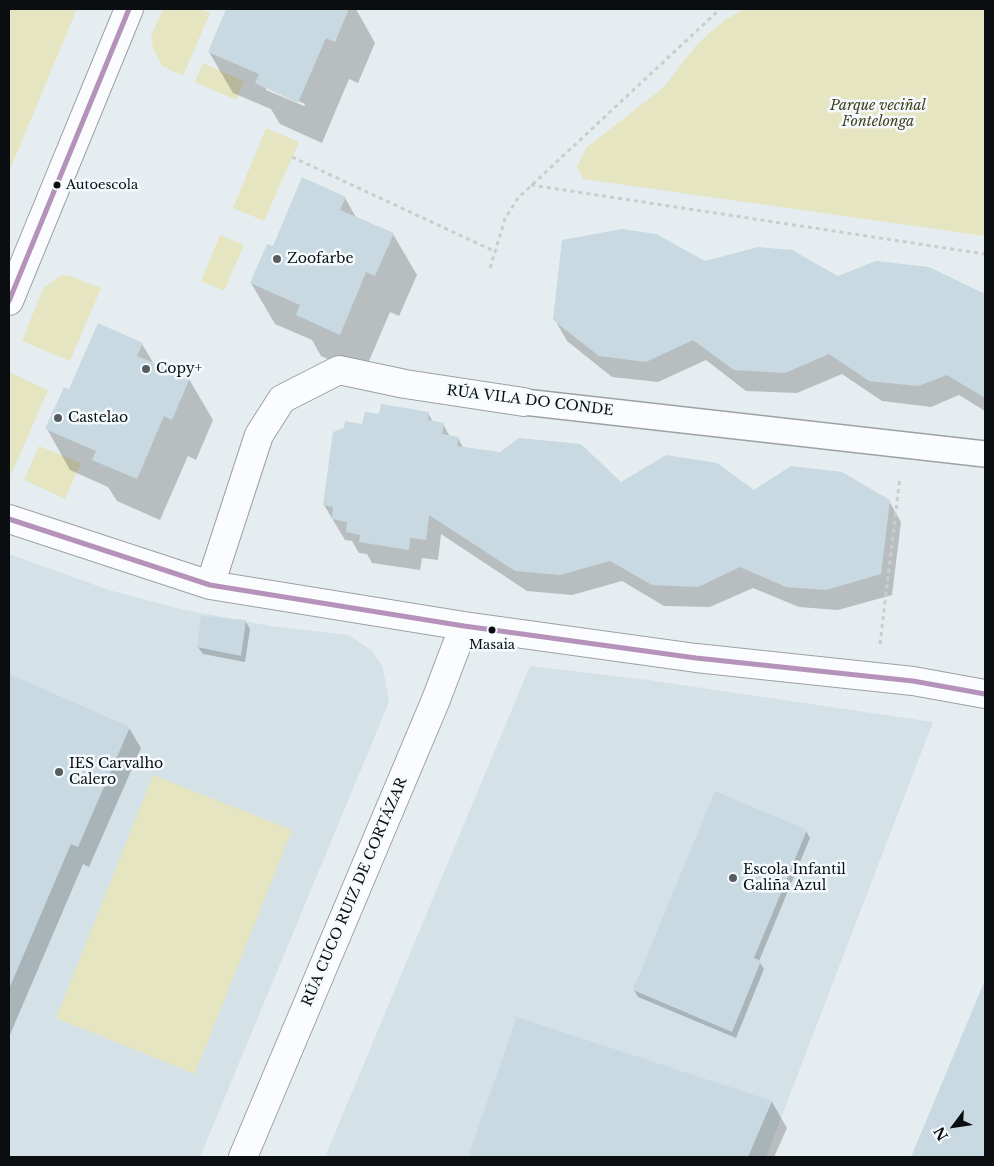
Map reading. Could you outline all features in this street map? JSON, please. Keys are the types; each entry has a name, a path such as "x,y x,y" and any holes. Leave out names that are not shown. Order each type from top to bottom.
{"street":[{"path":"9,301 129,9"},
{"name":"RÚA VILA DO CONDE","path":"210,585 259,435 282,399 340,370 405,384 524,402 985,454"},
{"path":"9,519 210,585 464,626 696,658 912,681 985,694"},
{"name":"RÚA CUCO RUIZ DE CORTÁZAR","path":"243,1157 436,702 464,626"}],"path":[{"path":"490,268 505,219 518,198 720,9"},
{"path":"292,157 496,252"},
{"path":"531,185 985,254"},
{"path":"876,677 904,444"}],"shaded area":[{"path":"9,554 109,590 180,609 270,626 349,635 372,651 383,668 389,702 200,1157 9,1157"},
{"path":"530,666 648,680 933,722 766,1157 325,1157"}],"green space":[{"path":"9,9 77,9 9,172"},
{"path":"163,9 201,9 210,13 183,76 162,66 153,48 151,36"},
{"name":"Parque veciñal Fontelonga","path":"744,9 985,9 985,236 583,179 577,167 586,148 664,87 698,43 725,20"},
{"path":"203,63 244,81 236,100 195,82"},
{"path":"266,128 299,142 264,221 233,208"},
{"path":"220,235 244,245 224,291 201,281"},
{"path":"62,275 70,276 101,288 70,361 22,341 43,288"},
{"path":"9,372 48,390 12,473 9,469"},
{"path":"39,446 81,463 65,499 24,480"},
{"path":"153,775 292,830 195,1074 56,1018"}],"building":[{"path":"226,9 349,9 335,42 326,38 298,103 255,83 259,74 208,52"},
{"path":"302,177 346,197 340,210 394,233 375,276 366,272 340,335 296,315 300,305 250,283 267,244 273,246"},
{"path":"622,229 656,234 705,261 758,247 792,250 838,276 876,261 929,267 985,294 985,398 947,375 918,386 869,381 829,354 785,373 734,370 693,340 646,362 599,356 553,320 562,240"},
{"path":"98,323 143,343 137,356 190,378 172,420 164,416 137,479 92,460 96,451 45,429 64,387 69,389"},
{"path":"381,404 429,412 428,420 444,423 442,434 459,437 457,446 500,452 519,438 581,444 621,482 666,455 717,463 754,490 791,466 842,472 890,500 881,574 826,590 786,587 740,567 698,587 652,585 610,561 560,575 515,571 429,515 426,540 410,538 409,550 359,542 360,535 346,532 347,522 332,519 333,507 323,505 333,432 344,428 345,421 362,424 365,412 379,414"},
{"path":"201,616 246,620 241,656 197,647"},
{"name":"IES Carvalho Calero","path":"9,674 130,727 78,847 71,844 9,989"},
{"name":"Escola Infantil Galiña Azul","path":"715,791 807,830 754,958 761,961 732,1032 633,990"},
{"path":"985,980 985,1157 911,1157 955,1052"},
{"path":"517,1017 772,1101 748,1157 468,1157"}],"transit line":[{"path":"9,301 129,9"},
{"path":"9,519 210,585 464,626 696,658 913,681 985,694"}],"place":[{"name":"Autoescola","path":"57,185"},
{"name":"Zoofarbe","path":"277,259"},
{"name":"Copy+","path":"146,369"},
{"name":"Castelao","path":"58,418"},
{"name":"Masaia","path":"492,630"},
{"name":"IES Carvalho Calero","path":"59,772"},
{"name":"Escola Infantil Galiña Azul","path":"733,878"}]}
